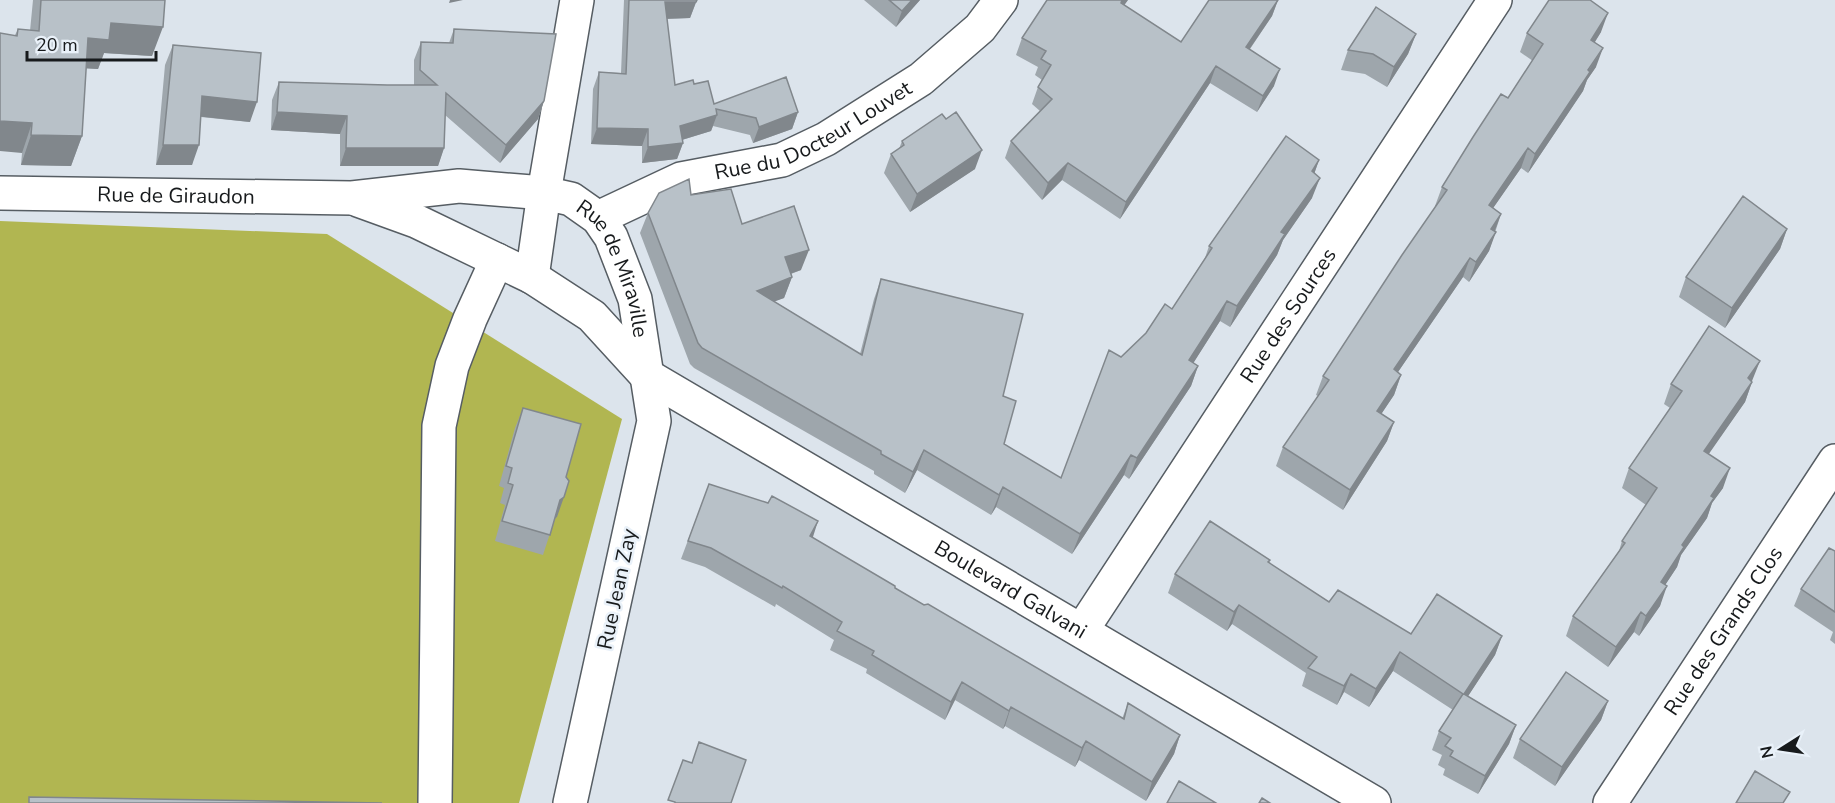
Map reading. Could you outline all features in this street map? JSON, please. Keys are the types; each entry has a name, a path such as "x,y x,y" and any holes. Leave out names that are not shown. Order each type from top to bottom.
{"street":[{"name":"Rue de Miraville","path":"532,277 577,0"},
{"name":"Rue du Docteur Louvet","path":"598,218 681,179 782,160 826,139 921,80 980,28 1001,0"},
{"name":"Rue des Sources","path":"1082,630 1496,0"},
{"name":"Rue de Giraudon","path":"0,193 352,198 459,186 544,194"},
{"name":"Rue de Miraville","path":"544,194 571,199 598,218 610,237 635,298 646,375"},
{"name":"Rue de Giraudon","path":"352,198 416,221 532,277 592,316 646,375"},
{"path":"435,803 439,426 452,366 497,260"},
{"path":"592,316 612,298 624,268"},
{"name":"Boulevard Galvani","path":"646,375 1374,803"},
{"name":"Rue Jean Zay","path":"570,803 654,421 646,375"},
{"name":"Rue des Grands Clos","path":"1610,803 1825,500 1835,460"}],"green space":[{"path":"0,221 327,234 622,419 519,803 0,803"}],"building":[{"path":"41,0 165,0 163,27 111,23 109,40 88,38 82,136 31,135 32,123 0,121 0,33 17,36 18,29 39,31"},
{"path":"629,0 697,0 696,2 665,2 675,85 693,80 694,84 708,81 714,104 786,77 798,112 759,127 756,118 716,109 717,115 680,126 683,143 648,147 648,129 597,128 599,72 626,74"},
{"path":"889,0 912,0 902,11"},
{"path":"1047,0 1122,0 1121,3 1181,42 1209,0 1278,0 1246,47 1280,69 1263,96 1216,66 1126,202 1068,163 1048,183 1011,141 1052,99 1038,87 1051,65 1041,59 1046,51 1022,38"},
{"path":"1549,0 1590,0 1608,13 1591,40 1603,48 1588,70 1590,72 1535,154 1528,148 1489,205 1501,214 1491,229 1496,232 1476,262 1470,258 1394,369 1401,375 1377,411 1394,422 1350,490 1283,447 1329,380 1323,376 1447,190 1442,187 1473,137 1501,94 1508,98 1543,44 1527,33"},
{"path":"1376,7 1416,34 1394,67 1373,54 1348,50"},
{"path":"454,29 556,34 544,101 506,145 446,93 444,148 346,148 347,116 277,112 279,82 437,85 420,70 421,42 453,43"},
{"path":"173,45 261,53 257,102 202,96 199,145 163,145"},
{"path":"956,112 982,150 917,194 891,154 904,145 902,141 942,114 946,119"},
{"path":"1286,136 1319,160 1312,171 1320,178 1281,232 1285,234 1237,306 1227,301 1189,360 1198,366 1137,458 1131,455 1080,534 1003,487 999,495 924,450 913,472 881,454 881,451 702,348 698,343 648,213 659,193 689,179 691,195 731,189 742,224 794,206 809,250 785,257 792,277 757,291 862,355 881,279 1023,314 1003,396 1016,401 1004,444 1061,478 1109,350 1121,357 1146,333 1165,304 1172,309 1212,248 1209,246"},
{"path":"1743,196 1787,229 1732,308 1686,277"},
{"path":"1709,326 1760,361 1748,378 1752,382 1704,451 1730,468 1711,496 1714,498 1682,545 1684,547 1661,582 1667,586 1646,616 1641,612 1616,647 1573,616 1625,543 1622,541 1657,488 1629,468 1682,391 1671,384"},
{"path":"523,408 581,424 566,477 569,481 564,497 560,500 550,535 502,521 513,485 508,483 512,468 506,466"},
{"path":"709,484 768,503 772,496 818,521 810,536 924,605 928,604 1124,719 1128,703 1180,735 1152,782 1086,741 1082,748 1011,707 1009,711 962,682 951,702 872,655 874,651 837,631 842,622 783,586 782,588 711,548 688,541"},
{"path":"1210,521 1329,602 1338,590 1411,634 1437,594 1502,636 1464,694 1516,725 1485,776 1450,756 1453,751 1445,746 1451,738 1439,731 1463,694 1400,652 1376,689 1351,674 1344,686 1308,668 1317,657 1239,605 1234,612 1175,574"},
{"path":"1829,548 1835,551 1835,612 1801,589"},
{"path":"1566,672 1608,701 1562,767 1520,739"},
{"path":"699,742 746,760 731,803 675,803 668,800 683,760 692,763"},
{"path":"1755,771 1790,792 1783,803 1736,803"},
{"path":"1179,781 1216,803 1167,803"},
{"path":"29,797 382,803 29,803"},
{"path":"1262,798 1270,803 1259,803"}]}
